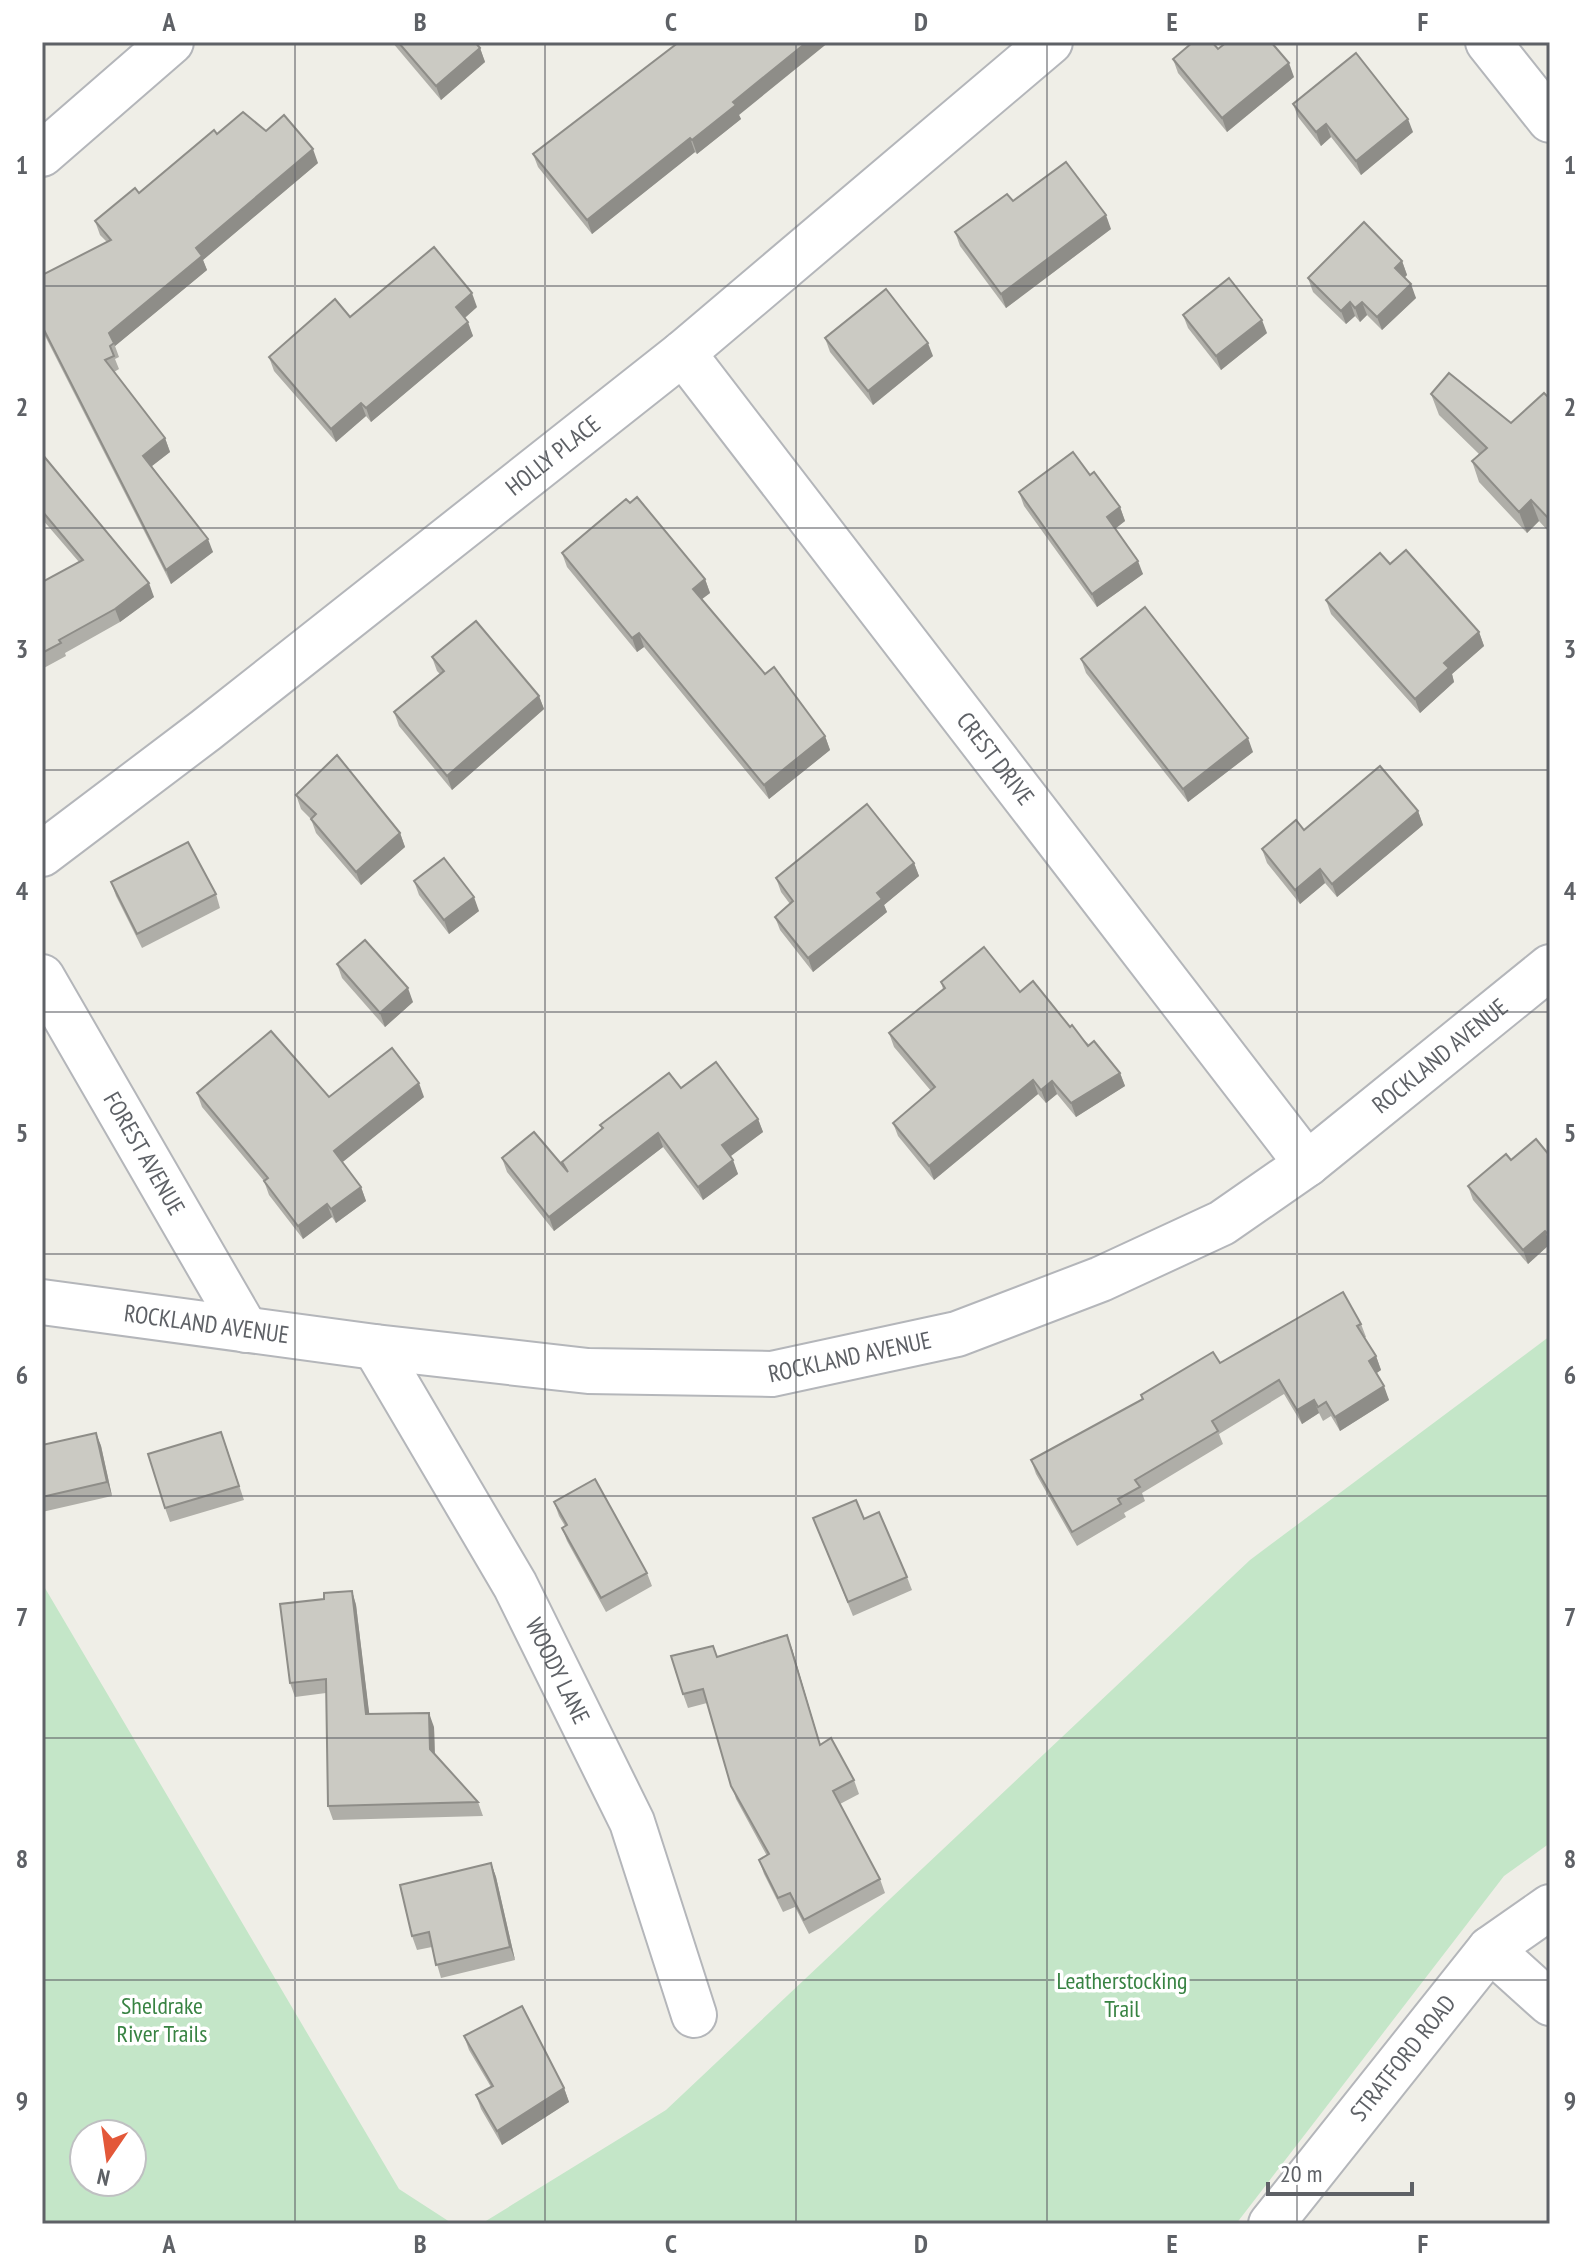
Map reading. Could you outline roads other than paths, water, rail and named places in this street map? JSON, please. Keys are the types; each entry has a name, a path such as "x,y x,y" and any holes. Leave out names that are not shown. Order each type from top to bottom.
{"street":[{"path":"42,154 171,42"},
{"name":"HOLLY PLACE","path":"42,854 206,730 683,353 1050,42"},
{"path":"1488,42 1550,120"},
{"name":"CREST DRIVE","path":"683,353 1307,1164"},
{"name":"ROCKLAND AVENUE","path":"42,1302 375,1347 588,1371 772,1374 957,1334 1101,1279 1222,1223 1307,1164 1550,967"},
{"name":"FOREST AVENUE","path":"42,977 246,1330"},
{"name":"WOODY LANE","path":"375,1347 515,1585 632,1822 694,2015"},
{"name":"STRATFORD ROAD","path":"1271,2224 1490,1949 1550,1907"},
{"path":"1490,1949 1550,2003"}],"park label":[{"name":"Leatherstocking Trail","path":"1122,1995"},
{"name":"Sheldrake River Trails","path":"162,2020"}]}
